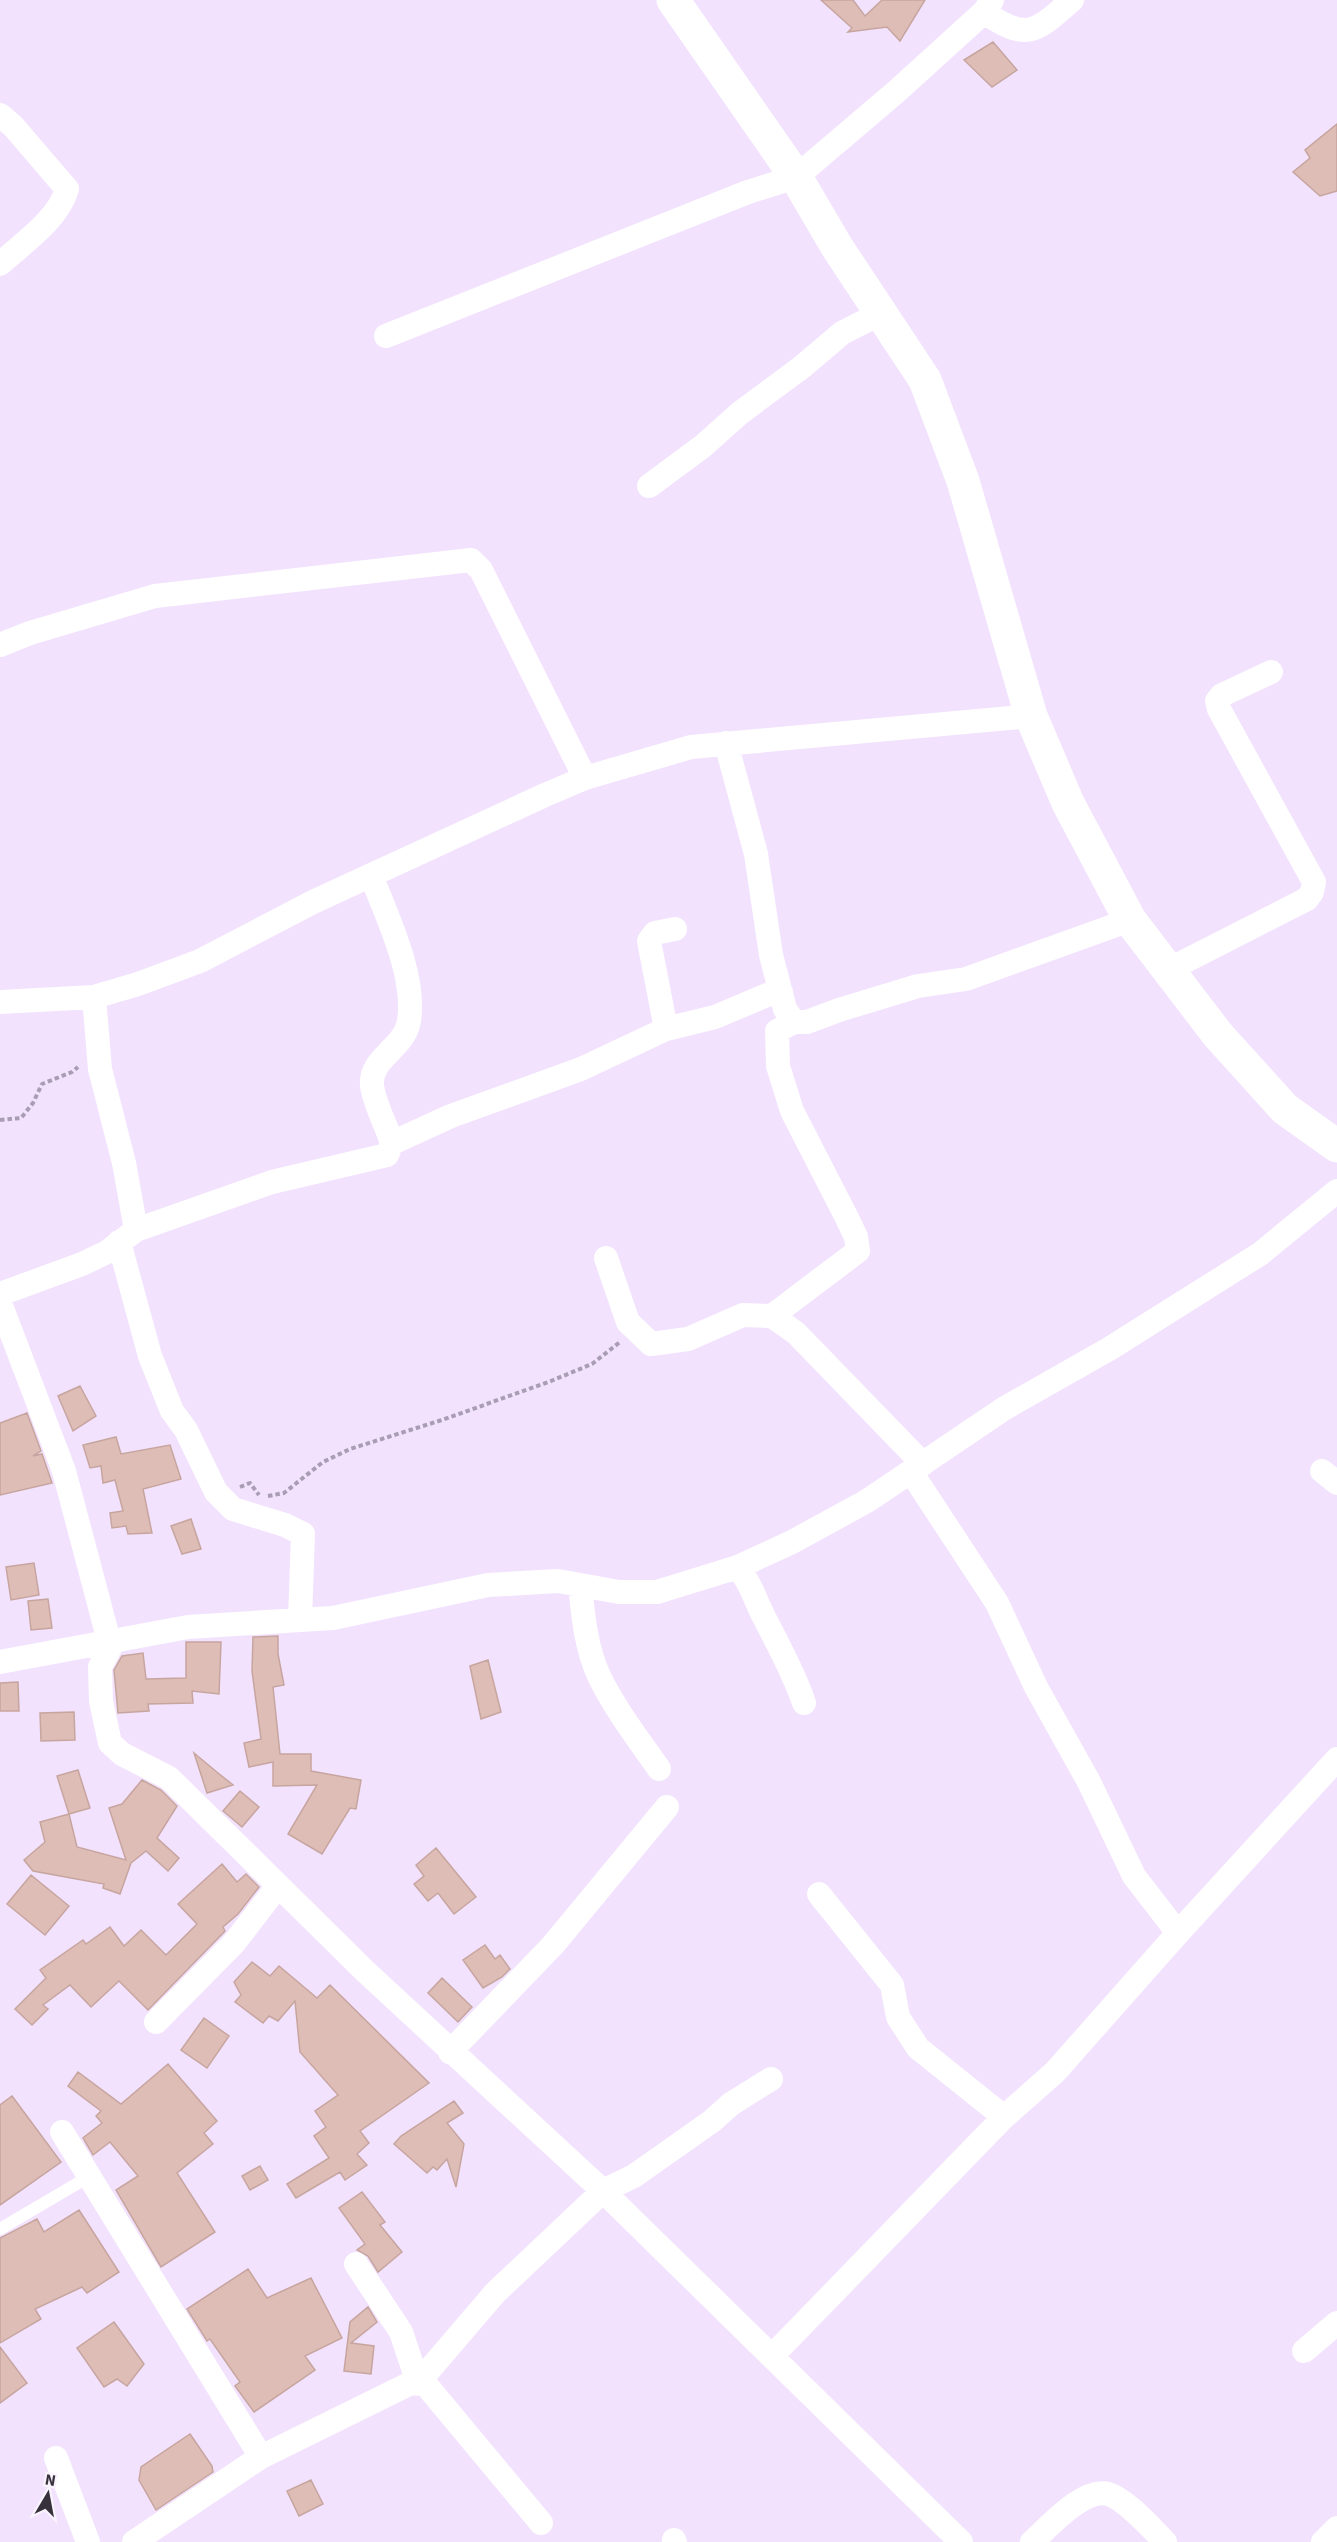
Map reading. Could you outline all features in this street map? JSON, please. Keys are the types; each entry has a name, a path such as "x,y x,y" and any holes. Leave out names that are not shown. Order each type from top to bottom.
{"street":[{"path":"673,0 796,177 837,247 925,380 963,481 1031,716 1068,803 1130,920 1218,1035 1285,1109 1337,1146"},
{"path":"386,336 748,192 796,177 897,91 988,6 1005,26 1029,31 1046,23 1072,0"},
{"path":"0,115 13,126 67,189 64,201 34,234 0,264"},
{"path":"649,486 703,446 740,413 802,367 842,333 880,313"},
{"path":"0,645 30,633 155,596 471,560 481,570 585,778"},
{"path":"1168,970 1306,899 1312,892 1314,882 1219,709 1217,701 1222,695 1271,672"},
{"path":"0,1002 94,997 138,984 200,961 313,902 585,778 691,747 1031,716"},
{"path":"726,743 756,854 771,955 785,1009 794,1022"},
{"path":"0,1297 8,1291 82,1264 107,1252 127,1236 272,1182 387,1155 392,1143 372,1087 372,1075 377,1064 395,1048 405,1034 409,1020 409,991 402,957 371,875"},
{"path":"772,1316 858,1251 852,1227 792,1111 778,1066 777,1031 794,1022 807,1022 918,986 966,979 1130,920"},
{"path":"666,1029 649,941 655,933 675,929"},
{"path":"392,1143 451,1116 581,1069 666,1029 715,1017 767,995 781,992"},
{"path":"94,997 100,1069 124,1162 127,1236 143,1336 172,1411 186,1430 221,1497 233,1509 285,1525 303,1534 300,1620"},
{"path":"0,1662 188,1627 333,1617 488,1586 558,1581 619,1592 657,1592 738,1567 792,1542 848,1511 917,1468 1005,1408 1109,1349 1260,1254 1337,1191"},
{"path":"606,1258 628,1323 651,1344 688,1339 743,1315 772,1316 796,1333 917,1468 997,1603 1036,1687 1089,1782 1134,1876 1178,1933"},
{"path":"0,1303 10,1352 64,1471 112,1641 100,1667 101,1701 110,1743 122,1754 169,1778 450,2052 603,2191 773,2355 961,2542"},
{"path":"738,1567 751,1584 762,1613 799,1686 804,1703"},
{"path":"580,1585 585,1625 598,1674 622,1716 659,1769"},
{"path":"773,2355 1004,2117 1055,2072 1178,1933 1337,1760"},
{"path":"450,2052 553,1945 667,1806"},
{"path":"156,2022 234,1943 278,1886"},
{"path":"819,1894 892,1985 898,2017 918,2048 961,2080 1004,2117"},
{"path":"418,2383 495,2293 603,2191 634,2176 712,2121 731,2104 771,2079"},
{"path":"63,2132 261,2457"},
{"path":"356,2264 401,2331 418,2383"},
{"path":"1305,2351 1337,2323"},
{"path":"134,2542 261,2457 409,2384 418,2383 427,2386 542,2523"},
{"path":"56,2458 88,2542"},
{"path":"1032,2542 1078,2502 1093,2493 1110,2494 1165,2542"},
{"path":"1323,2542 1337,2528"}],"lane":[{"path":"0,2229 90,2176"}],"path":[{"path":"0,1120 21,1118 33,1103 42,1084 72,1072 98,1052"},
{"path":"221,1497 250,1483 260,1498 284,1493 323,1462 350,1449 442,1420 592,1364 623,1340 628,1323"}],"building":[{"path":"821,0 853,0 865,16 882,0 925,0 900,41 887,27 848,32 852,28"},
{"path":"993,42 1017,70 992,87 964,60"},
{"path":"1337,124 1337,191 1320,196 1293,172 1310,158 1305,150"},
{"path":"80,1386 96,1416 73,1431 58,1396"},
{"path":"27,1413 41,1451 33,1456 42,1454 52,1483 0,1495 0,1423"},
{"path":"116,1437 121,1454 170,1445 181,1479 143,1489 152,1533 128,1534 126,1526 112,1528 110,1513 123,1511 115,1480 103,1483 101,1466 90,1468 83,1445"},
{"path":"191,1519 201,1549 182,1554 171,1526"},
{"path":"34,1563 39,1595 11,1600 6,1567"},
{"path":"48,1599 52,1628 31,1630 28,1601"},
{"path":"278,1636 278,1654 284,1685 273,1687 280,1754 311,1754 311,1771 361,1780 356,1809 350,1808 322,1854 288,1834 317,1785 273,1786 273,1762 249,1767 244,1743 261,1739 252,1671 253,1637"},
{"path":"186,1642 221,1642 219,1694 192,1691 193,1703 148,1704 149,1711 118,1713 114,1670 122,1656 143,1653 146,1679 186,1678"},
{"path":"488,1660 501,1712 481,1719 470,1666"},
{"path":"18,1682 19,1711 0,1711 0,1683"},
{"path":"74,1712 75,1740 41,1741 40,1713"},
{"path":"194,1753 218,1773 233,1785 207,1793"},
{"path":"78,1770 90,1808 69,1814 57,1776"},
{"path":"142,1780 161,1790 177,1806 157,1838 179,1858 168,1871 146,1851 131,1863 120,1894 103,1888 104,1884 33,1871 24,1860 45,1842 40,1822 69,1814 77,1847 126,1860 109,1808 122,1804"},
{"path":"240,1791 259,1807 242,1827 223,1811"},
{"path":"436,1848 476,1897 454,1914 438,1893 428,1901 414,1884 424,1876 416,1865"},
{"path":"222,1864 237,1882 246,1874 259,1887 238,1914 223,1927 225,1931 148,2010 119,1981 91,2007 70,1985 43,2005 48,2009 32,2025 15,2009 46,1978 40,1970 83,1940 86,1944 110,1927 124,1946 141,1930 166,1955 197,1924 178,1904"},
{"path":"31,1875 69,1906 45,1935 7,1904"},
{"path":"485,1945 495,1959 500,1955 510,1969 502,1977 483,1988 463,1960"},
{"path":"252,1962 270,1976 279,1966 317,1998 330,1985 429,2083 360,2131 369,2143 357,2154 367,2165 345,2180 340,2172 296,2198 287,2184 329,2158 314,2136 326,2127 315,2111 338,2095 300,2052 295,2001 278,2021 269,2016 263,2023 235,2002 241,1995 234,1982"},
{"path":"442,1978 472,2007 458,2022 428,1993"},
{"path":"204,2018 229,2036 207,2068 181,2050"},
{"path":"168,2064 217,2121 204,2133 213,2144 177,2173 215,2232 161,2267 116,2190 138,2176 110,2142 93,2155 83,2138 102,2123 96,2116 101,2111 68,2086 78,2072 121,2104"},
{"path":"12,2096 61,2162 0,2205 0,2105"},
{"path":"454,2101 463,2113 447,2123 464,2144 456,2187 447,2159 437,2170 433,2167 427,2173 394,2144 401,2136"},
{"path":"260,2166 268,2180 250,2190 242,2176"},
{"path":"362,2192 385,2222 380,2225 402,2252 378,2272 368,2256 357,2250 365,2244 339,2208"},
{"path":"79,2210 119,2272 87,2293 82,2287 35,2309 41,2319 0,2343 0,2238 37,2219 44,2232"},
{"path":"248,2269 267,2298 311,2278 342,2338 305,2356 315,2370 254,2412 235,2386 240,2382 210,2339 207,2341 187,2309"},
{"path":"368,2307 377,2322 351,2343 374,2346 371,2374 344,2371 350,2322"},
{"path":"114,2322 144,2364 127,2386 117,2379 104,2387 77,2348"},
{"path":"0,2347 27,2383 0,2403"},
{"path":"190,2434 212,2466 213,2472 156,2510 139,2480 141,2467"},
{"path":"311,2480 323,2504 299,2516 287,2491"}]}
